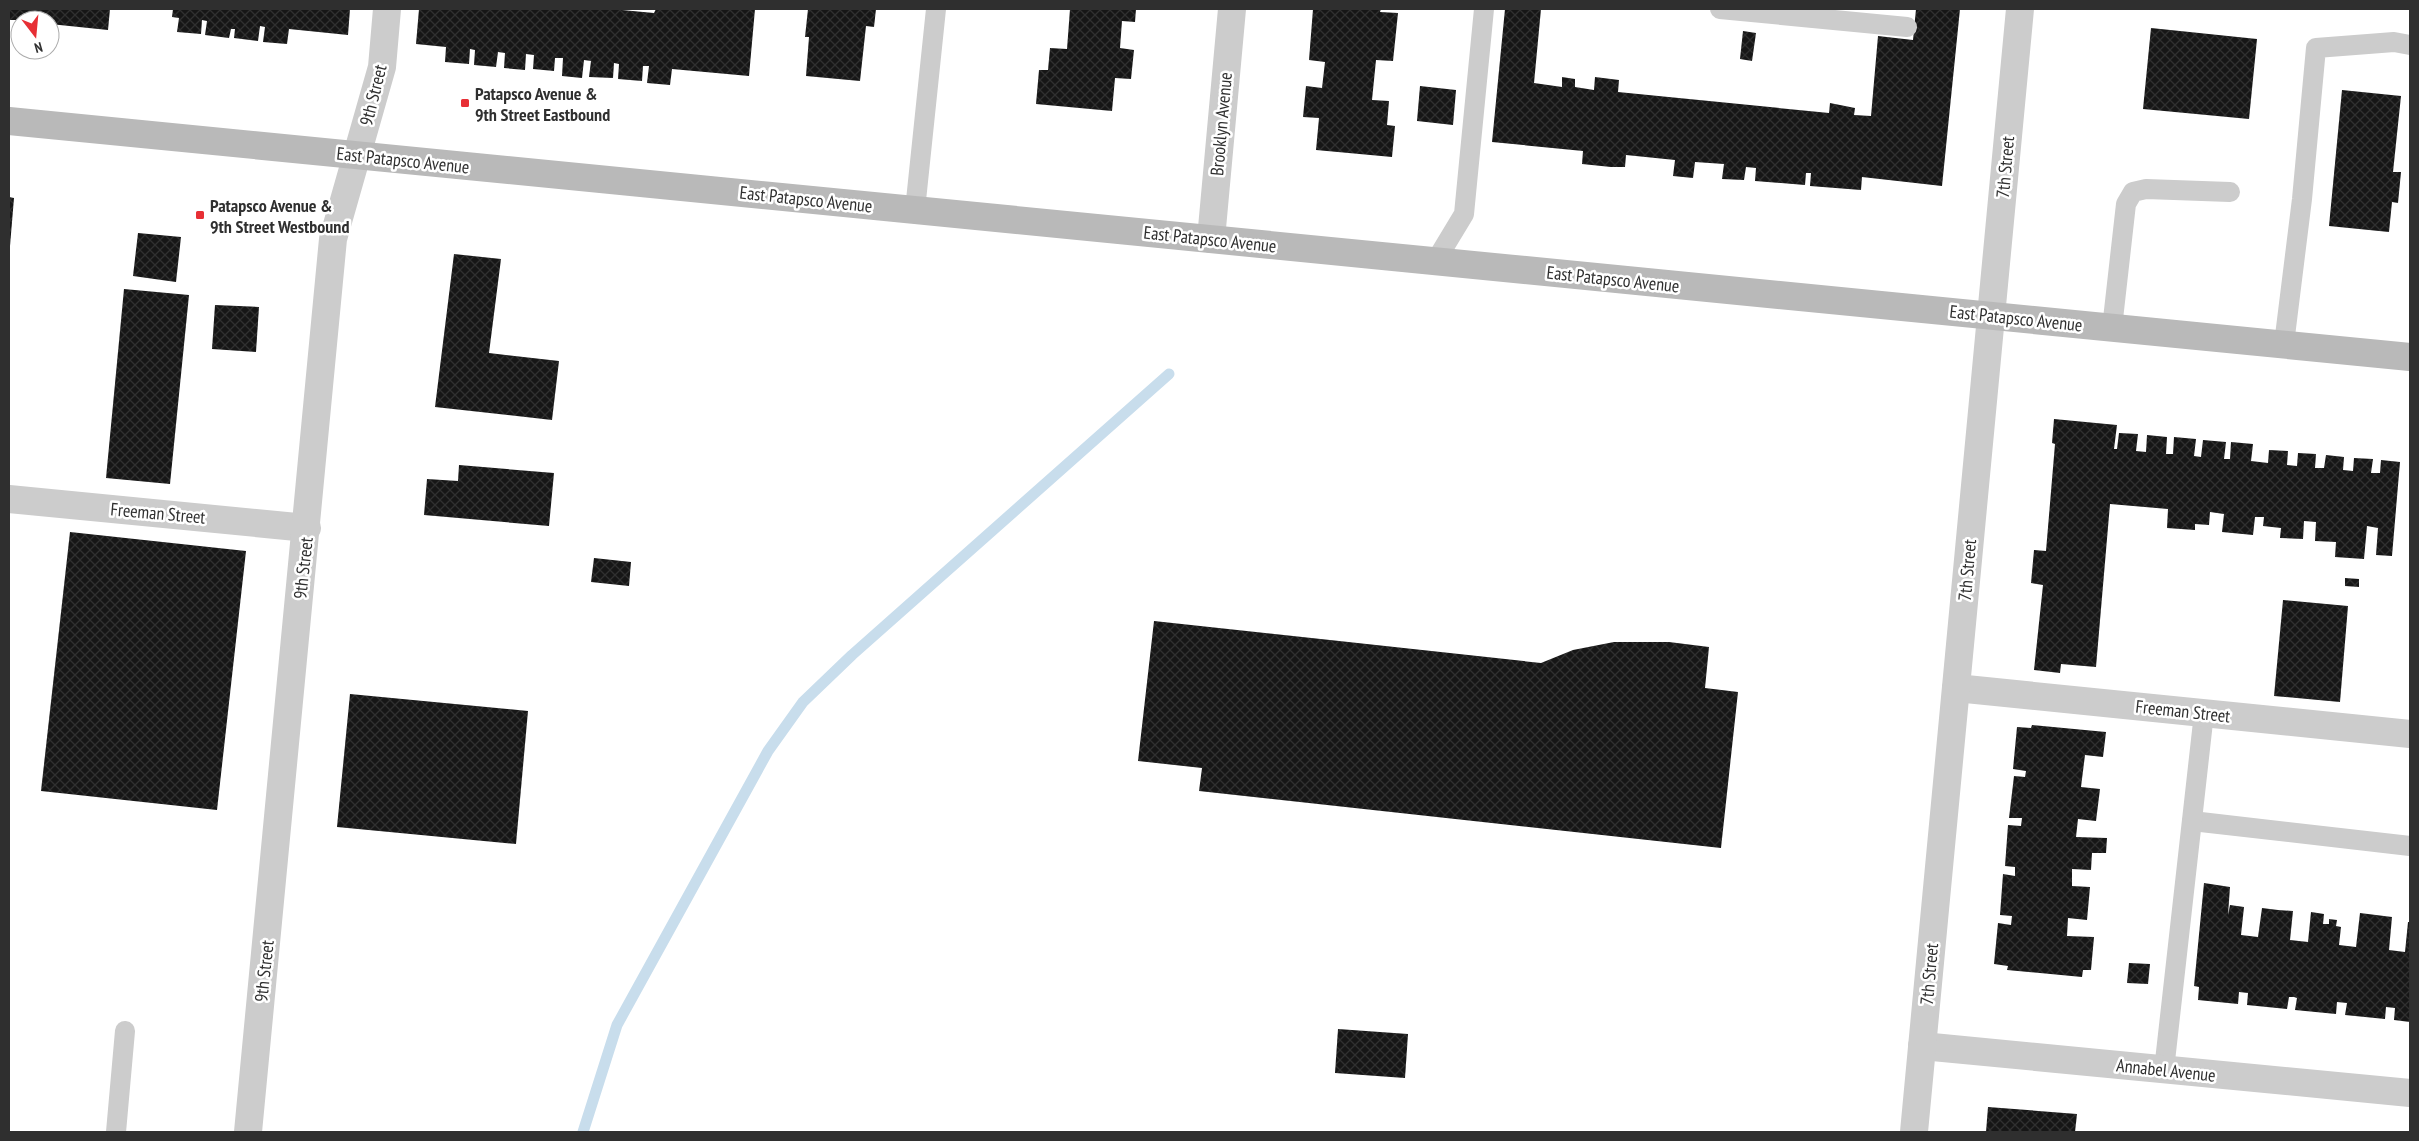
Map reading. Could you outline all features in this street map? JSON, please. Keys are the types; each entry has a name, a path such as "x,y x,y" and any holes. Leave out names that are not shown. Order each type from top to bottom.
{"main road":[{"name":"East Patapsco Avenue","path":"9,121 2410,357"}],"street":[{"name":"9th Street","path":"248,1132 307,528 333,239 382,67 387,9"},
{"name":"Brooklyn Avenue","path":"1211,239 1232,9"},
{"name":"7th Street","path":"1914,1132 2020,9"},
{"name":"Freeman Street","path":"9,499 307,528"},
{"name":"Freeman Street","path":"1956,688 2410,734"},
{"name":"Annabel Avenue","path":"1922,1046 2410,1094"}],"lane":[{"path":"915,210 936,9"},
{"path":"1435,262 1464,214 1484,9"},
{"path":"1720,9 1907,27"},
{"path":"2284,344 2302,199 2316,48 2394,42 2410,45"},
{"path":"2112,328 2126,204 2133,192 2146,189 2230,192"},
{"path":"2164,1070 2204,713"},
{"path":"2192,822 2410,846"},
{"path":"116,1132 125,1031"}],"building":[{"path":"9,9 110,9 108,30 60,25 60,10 10,10 9,20"},
{"path":"173,9 350,9 348,35 289,29 287,44 263,42 265,27 260,26 258,41 234,38 235,29 231,29 229,38 205,35 207,21 202,20 201,34 177,32 179,18 172,17"},
{"path":"419,9 611,9 654,13 656,9 755,9 749,76 672,69 670,85 647,83 649,66 643,66 642,81 618,79 619,64 614,63 613,78 589,77 591,61 584,60 582,78 562,76 563,58 555,58 554,71 533,69 534,55 526,54 525,70 504,68 505,53 498,52 496,67 474,65 475,50 470,49 469,64 445,62 446,47 416,44"},
{"path":"808,9 876,9 874,27 866,26 860,81 806,76 809,37 805,37"},
{"path":"1070,9 1136,9 1135,22 1122,21 1120,48 1134,50 1131,79 1115,78 1112,111 1036,104 1039,70 1048,70 1050,48 1067,49"},
{"path":"1313,9 1381,9 1380,12 1398,13 1393,61 1376,60 1372,100 1389,101 1387,125 1395,126 1392,157 1316,150 1319,118 1303,117 1306,86 1322,88 1325,62 1309,60"},
{"path":"1505,9 1541,9 1534,83 1562,87 1562,77 1575,79 1575,87 1594,90 1595,77 1619,80 1618,92 1829,113 1830,103 1855,108 1854,115 1871,116 1878,36 1913,40 1916,9 1960,9 1942,186 1862,177 1861,190 1810,186 1811,173 1806,173 1805,185 1755,181 1756,168 1746,167 1744,180 1722,179 1724,164 1695,162 1693,178 1673,176 1675,160 1626,155 1625,167 1611,167 1582,164 1583,151 1492,142"},
{"path":"2151,28 2257,39 2249,119 2143,109"},
{"path":"1743,31 1756,33 1752,61 1740,59"},
{"path":"1420,86 1456,90 1453,125 1417,121"},
{"path":"2342,90 2401,96 2393,172 2401,172 2398,203 2392,202 2389,232 2329,226"},
{"path":"9,197 14,198 10,246 9,246"},
{"path":"138,233 181,237 176,282 133,276"},
{"path":"454,254 501,259 489,353 559,361 552,420 435,407"},
{"path":"124,289 189,295 170,484 106,478"},
{"path":"215,305 259,307 256,352 212,349"},
{"path":"2054,419 2117,425 2114,449 2117,449 2119,433 2138,434 2136,451 2146,452 2147,435 2167,437 2166,454 2173,454 2174,437 2196,439 2194,456 2201,457 2203,440 2226,442 2224,459 2230,459 2231,442 2253,444 2251,461 2268,463 2269,450 2288,451 2287,465 2297,466 2298,453 2316,454 2315,468 2324,468 2326,455 2344,457 2343,470 2353,471 2354,458 2373,459 2371,473 2380,473 2381,460 2400,462 2392,556 2376,555 2378,528 2367,526 2364,559 2335,557 2336,542 2315,541 2316,522 2304,521 2303,539 2280,538 2281,528 2263,526 2264,517 2255,517 2253,535 2222,532 2224,514 2210,512 2209,525 2195,524 2195,530 2167,528 2168,509 2110,504 2096,667 2061,664 2060,673 2034,670 2043,585 2031,583 2034,550 2046,551 2055,444 2052,443"},
{"path":"459,465 554,473 549,526 424,515 427,479 458,481"},
{"path":"70,532 246,551 217,810 41,791"},
{"path":"594,558 631,562 629,586 591,582"},
{"path":"2345,578 2359,579 2359,587 2345,586"},
{"path":"2283,600 2348,606 2340,702 2274,696"},
{"path":"1154,621 1541,663 1573,650 1614,642 1669,642 1709,647 1705,688 1738,692 1721,848 1199,791 1202,768 1138,761"},
{"path":"350,694 528,711 516,844 337,827"},
{"path":"2032,725 2106,732 2103,757 2085,755 2081,787 2100,789 2096,821 2078,819 2076,837 2107,838 2106,853 2092,853 2091,870 2072,869 2072,886 2090,887 2087,920 2068,918 2067,936 2094,937 2091,970 2083,970 2082,977 2007,970 2008,966 1994,964 1998,923 2011,925 2012,916 2000,915 2003,874 2015,876 2015,867 2005,866 2008,825 2021,826 2022,818 2009,818 2014,776 2025,777 2026,771 2013,769 2017,727 2031,728"},
{"path":"2204,883 2230,887 2228,915 2230,905 2244,907 2241,935 2258,937 2262,908 2293,911 2290,940 2308,942 2311,912 2324,914 2323,924 2329,924 2329,919 2337,920 2336,926 2341,927 2339,945 2356,947 2360,913 2392,917 2389,950 2405,952 2408,922 2410,922 2410,1022 2394,1020 2395,1008 2386,1007 2385,1019 2345,1015 2347,1003 2337,1002 2336,1014 2295,1010 2297,998 2294,997 2289,997 2287,1009 2247,1005 2248,993 2239,992 2238,1004 2198,1000 2199,987 2194,986"},
{"path":"2129,963 2150,964 2148,984 2127,983"},
{"path":"1338,1029 1408,1034 1405,1078 1335,1073"},
{"path":"1988,1107 2077,1114 2075,1132 1986,1132"}],"waterway":[{"path":"583,1132 617,1025 768,751 803,702 852,655 1169,374"}],"place":[{"name":"Patapsco Avenue & 9th Street Eastbound","path":"465,103"},
{"name":"Patapsco Avenue & 9th Street Westbound","path":"200,215"}]}
